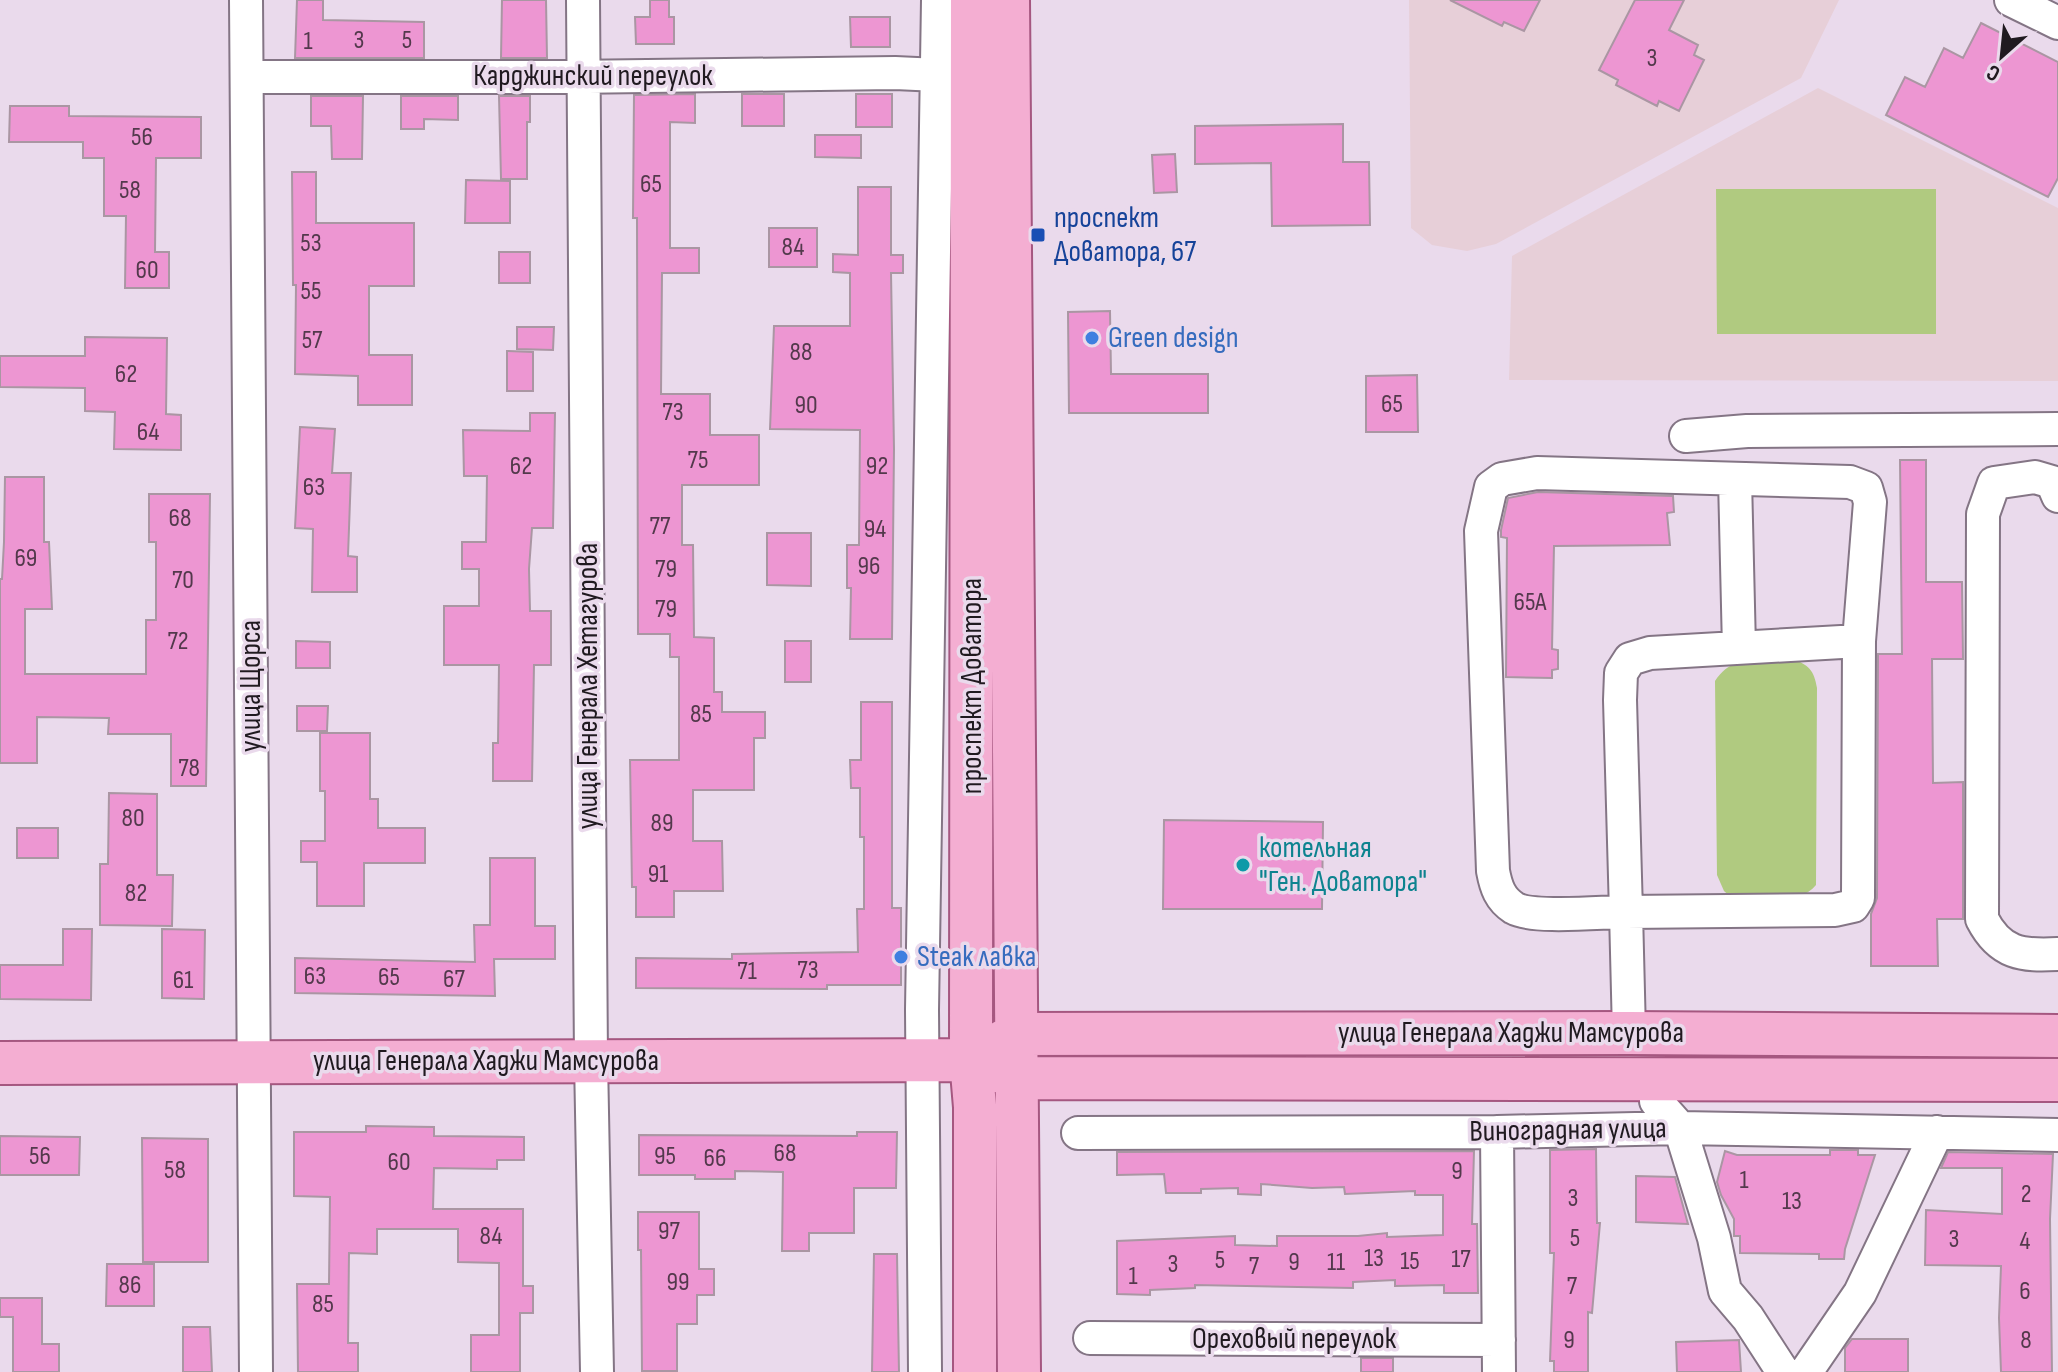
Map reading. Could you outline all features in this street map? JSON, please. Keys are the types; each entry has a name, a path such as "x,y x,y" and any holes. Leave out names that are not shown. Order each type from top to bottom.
{"main road":[{"name":"проспект Доватора","path":"972,0 971,1060 975,1107 975,1372"},
{"name":"проспект Доватора","path":"1008,0 1019,1372"},
{"path":"1484,1033 1485,1077"},
{"name":"улица Генерала Хаджи Мамсурова","path":"971,1060 1016,1034 2058,1036"},
{"name":"улица Генерала Хаджи Мамсурова","path":"0,1063 971,1060 1017,1078 2058,1080"}],"street":[{"name":"улица Щорса","path":"246,0 256,1372"},
{"name":"улица Генерала Хетагурова","path":"583,0 591,1060 597,1372"},
{"name":"проспект Доватора","path":"925,1372 922,1060 938,0"},
{"path":"2011,0 2058,23"},
{"name":"Карджинский переулок","path":"247,77 938,75"},
{"path":"1686,436 1747,431 2058,429"},
{"path":"1537,473 1850,482 1866,488 1870,502 1859,641 1859,885 1858,898 1853,906 1835,910 1539,914 1517,910 1502,898 1496,887 1481,531 1491,487 1502,479 1537,473"},
{"path":"2058,496 2052,482 2035,477 1994,483 1983,514 1982,842 1982,919 1990,935 2004,948 2038,955 2058,954"},
{"path":"1735,479 1739,648"},
{"path":"1629,1033 1621,673 1630,659 1650,653 1859,641"},
{"path":"1657,1079 1656,1101 1680,1128 1714,1238 1725,1291 1748,1318 1783,1372"},
{"name":"Виноградная улица","path":"1078,1133 1497,1132 1680,1128 2058,1135"},
{"path":"1497,1132 1499,1372"},
{"path":"1806,1372 1860,1293 1937,1132"},
{"name":"Ореховый переулок","path":"1090,1338 1499,1340"}],"shaded area":[{"path":"1409,0 1839,0 1801,78 1496,244 1467,251 1432,245 1411,228"},
{"path":"1818,88 2058,208 2058,381 1509,380 1512,256"}],"green space":[{"path":"1716,189 1936,189 1936,334 1717,334"},
{"path":"1792,659 1810,669 1817,688 1816,885 1808,892 1788,899 1732,898 1724,891 1717,875 1715,681 1731,665 1740,662"}],"building":[{"path":"297,0 323,0 323,20 424,22 424,58 295,58"},
{"path":"502,0 546,0 547,58 501,58"},
{"path":"650,0 669,0 669,17 674,17 674,44 636,44 635,17 650,17"},
{"path":"1450,0 1540,0 1524,31 1504,22 1502,26"},
{"path":"1635,0 1684,0 1669,30 1698,45 1694,55 1704,60 1679,111 1659,101 1657,106 1616,85 1618,80 1599,70"},
{"path":"850,17 890,17 890,47 851,47"},
{"path":"1981,23 2058,62 2058,178 2048,197 1886,115 1905,77 1925,87 1944,48 1963,58"},
{"path":"695,94 695,123 670,122 670,248 699,248 699,273 662,273 661,394 710,394 710,435 759,435 759,485 682,485 682,545 693,545 694,637 714,638 714,692 722,692 722,712 765,712 765,738 754,738 754,790 693,790 693,841 722,841 723,891 674,891 674,917 636,917 636,887 632,887 630,760 679,760 679,657 670,657 670,634 638,634 634,95"},
{"path":"742,94 784,94 784,126 742,126"},
{"path":"856,94 892,94 892,127 856,127"},
{"path":"311,96 363,96 362,159 332,159 331,126 311,126"},
{"path":"401,96 458,96 458,120 424,119 424,129 401,129"},
{"path":"499,96 530,96 527,179 501,179"},
{"path":"10,106 69,106 69,116 201,117 201,158 156,158 155,252 169,252 169,288 125,288 126,216 104,216 104,158 83,158 83,142 9,142"},
{"path":"1343,124 1343,162 1369,162 1370,225 1272,226 1271,163 1195,164 1195,126"},
{"path":"815,135 861,135 861,158 815,157"},
{"path":"1175,154 1177,192 1154,193 1152,155"},
{"path":"292,172 316,172 316,223 414,223 414,286 369,286 369,355 412,355 412,405 358,405 358,376 295,374"},
{"path":"466,180 510,181 510,223 465,223"},
{"path":"858,187 891,187 891,255 903,255 903,273 891,273 894,449 892,639 850,639 851,588 847,588 847,545 859,545 860,430 770,429 774,326 850,326 850,273 833,272 833,254 858,255"},
{"path":"769,228 817,228 817,267 769,267"},
{"path":"499,252 530,252 530,283 499,283"},
{"path":"1110,311 1111,374 1208,374 1208,413 1069,413 1068,312"},
{"path":"517,327 554,327 553,350 517,349"},
{"path":"85,337 167,338 166,414 181,415 181,450 114,449 115,412 85,411 85,388 0,387 0,356 85,356"},
{"path":"507,351 533,352 533,391 507,391"},
{"path":"1417,375 1418,432 1366,432 1366,376"},
{"path":"530,413 555,413 553,528 532,528 529,569 530,611 551,611 551,665 534,665 532,781 493,781 493,743 498,743 499,665 444,665 444,606 479,606 479,569 462,569 462,542 486,542 487,476 464,476 463,430 530,431"},
{"path":"300,427 335,429 332,473 351,473 348,556 357,557 357,592 312,592 313,529 295,528"},
{"path":"1900,460 1926,460 1926,582 1962,582 1963,659 1932,659 1933,783 1963,782 1963,919 1937,919 1938,966 1871,966 1871,914 1877,898 1878,654 1902,654"},
{"path":"5,477 44,477 44,542 49,542 52,609 25,609 25,674 146,674 146,620 156,620 156,542 149,542 149,494 210,494 206,786 171,786 171,734 108,734 109,718 37,717 37,763 0,763 0,579"},
{"path":"1538,492 1673,496 1674,512 1667,513 1670,545 1554,546 1552,649 1558,650 1558,669 1552,670 1552,678 1506,677 1507,538 1501,537 1501,530 1508,498"},
{"path":"767,533 811,533 811,586 767,585"},
{"path":"296,641 330,642 330,668 296,668"},
{"path":"785,641 811,641 811,682 785,682"},
{"path":"861,702 892,702 892,908 901,908 901,985 827,985 827,989 636,988 636,958 732,959 732,954 858,952 857,909 864,909 864,837 860,837 860,788 851,788 850,760 861,760"},
{"path":"297,706 328,706 327,731 297,731"},
{"path":"320,733 370,733 370,799 378,799 378,828 425,828 425,863 364,863 364,906 317,906 317,862 301,862 301,841 325,841 325,791 320,791"},
{"path":"109,793 157,794 157,875 173,875 172,926 100,925 100,864 108,864"},
{"name":"котельная \"Ген. Доватора\"","path":"1164,820 1323,822 1322,909 1163,909"},
{"path":"17,828 58,828 58,858 17,858"},
{"path":"490,858 535,858 535,926 555,926 555,959 494,959 495,996 295,993 295,958 475,962 474,925 490,925"},
{"path":"63,929 92,929 91,1000 0,999 0,965 63,965"},
{"path":"162,929 205,930 204,999 162,998"},
{"path":"366,1126 434,1127 434,1136 524,1137 524,1160 497,1160 497,1169 434,1168 433,1209 523,1209 523,1286 533,1286 533,1313 520,1313 520,1372 471,1372 471,1335 499,1335 499,1263 458,1262 458,1229 377,1229 377,1254 349,1253 348,1343 358,1343 358,1372 298,1372 297,1284 329,1284 330,1197 294,1196 294,1132 366,1132"},
{"path":"857,1132 897,1132 896,1188 854,1188 854,1233 809,1233 809,1251 782,1251 783,1172 735,1171 735,1179 639,1175 639,1135 857,1136"},
{"path":"0,1136 80,1137 79,1175 0,1175"},
{"path":"142,1138 208,1139 208,1262 143,1262"},
{"path":"1596,1149 1597,1223 1600,1223 1592,1313 1588,1312 1588,1372 1554,1372 1554,1361 1550,1361 1554,1253 1550,1253 1550,1150"},
{"path":"1830,1150 1858,1150 1858,1155 1875,1155 1844,1259 1819,1259 1819,1254 1740,1253 1740,1236 1734,1236 1734,1219 1717,1182 1725,1151 1737,1155 1830,1155"},
{"path":"1474,1151 1472,1224 1477,1224 1478,1293 1444,1293 1444,1285 1395,1286 1395,1280 1353,1282 1353,1288 1195,1285 1195,1288 1150,1290 1150,1295 1117,1294 1117,1241 1235,1236 1235,1245 1277,1246 1277,1236 1443,1235 1443,1195 1415,1195 1415,1191 1345,1194 1344,1187 1261,1184 1261,1195 1238,1194 1238,1188 1201,1189 1201,1193 1166,1193 1164,1174 1117,1175 1117,1152"},
{"path":"1948,1152 2053,1154 2050,1219 2052,1372 2001,1372 2001,1266 1925,1265 1926,1210 2002,1214 2002,1168 1941,1168"},
{"path":"1636,1176 1675,1177 1688,1224 1636,1222"},
{"path":"638,1212 699,1212 699,1269 714,1269 714,1295 697,1295 697,1324 677,1324 677,1371 642,1371"},
{"path":"874,1254 897,1254 899,1372 872,1372"},
{"path":"107,1264 154,1264 154,1306 106,1306"},
{"path":"0,1298 42,1298 42,1344 59,1344 59,1372 13,1372 13,1317 0,1317"},
{"path":"183,1327 210,1327 212,1372 183,1372"},
{"path":"1852,1339 1908,1339 1908,1372 1845,1372 1845,1348"},
{"path":"1739,1340 1741,1372 1677,1372 1676,1342"},
{"path":"1361,1358 1393,1358 1393,1372 1361,1372"}],"place":[{"name":"проспект Доватора, 67","path":"1038,235"},
{"name":"Green design","path":"1092,338"},
{"name":"котельная \"Ген. Доватора\"","path":"1243,865"},
{"name":"Steak лавка","path":"901,957"}]}
